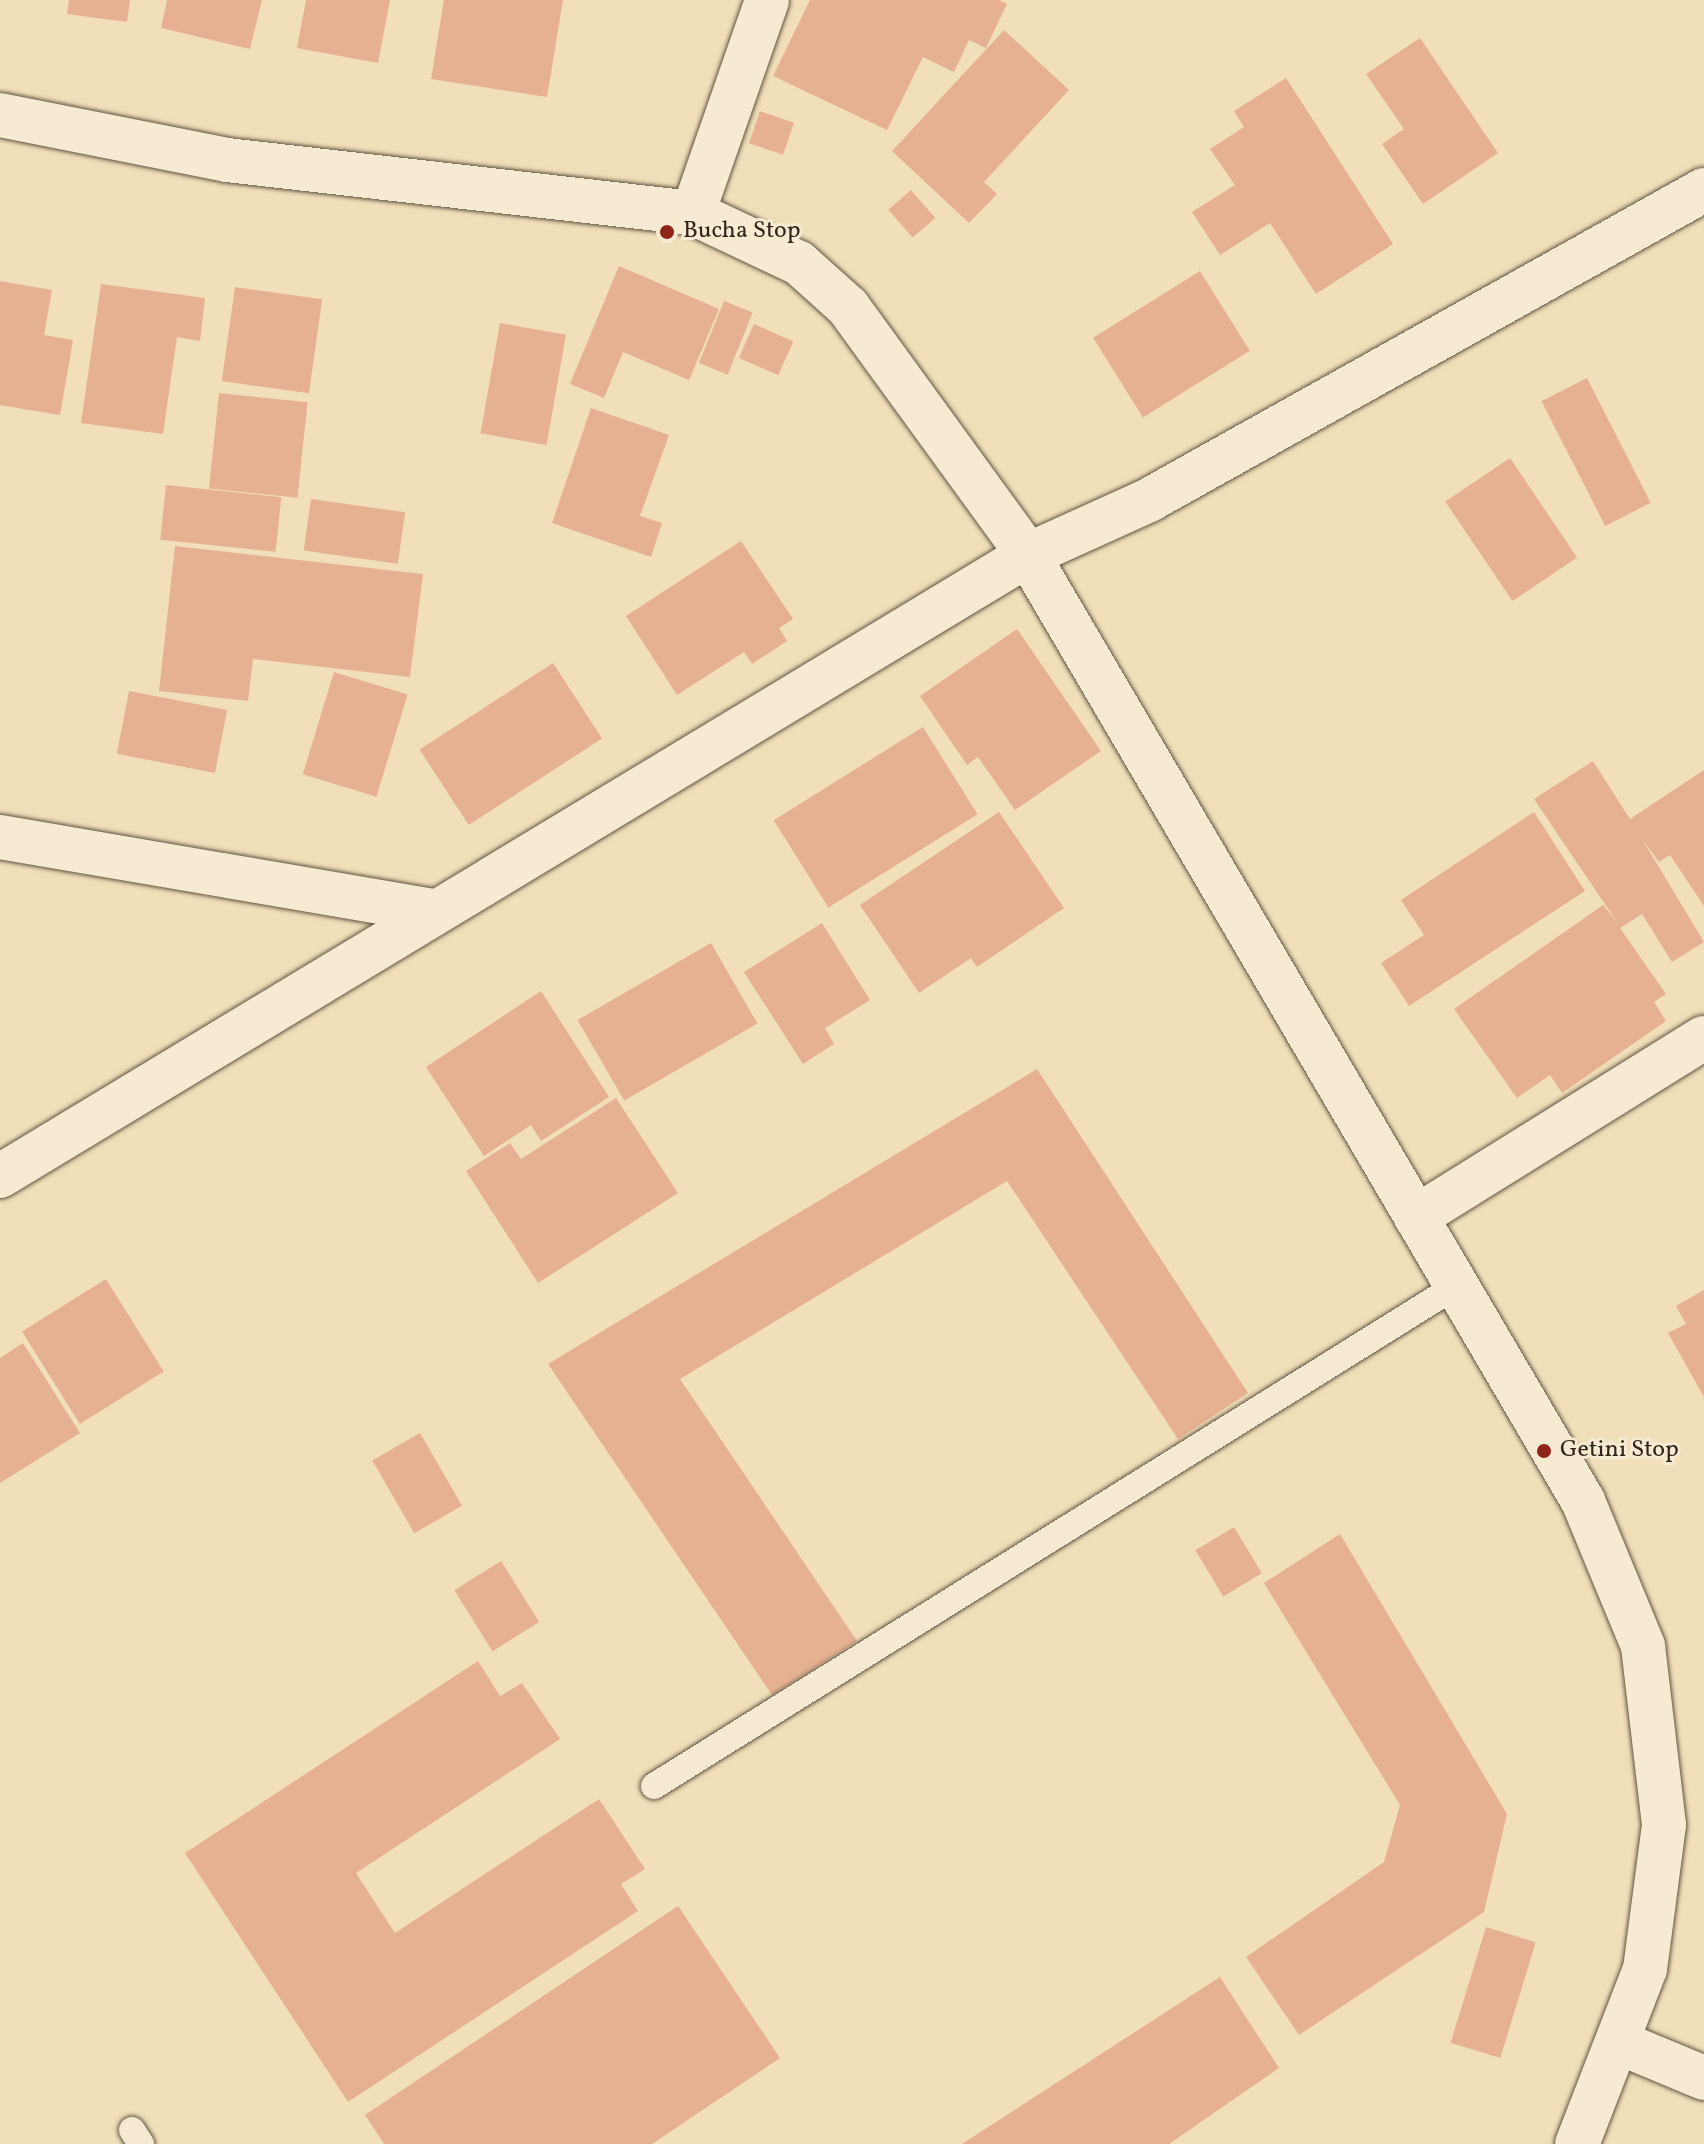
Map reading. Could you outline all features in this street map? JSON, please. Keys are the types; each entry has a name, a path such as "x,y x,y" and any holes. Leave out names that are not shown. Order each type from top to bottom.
{"street":[{"path":"693,213 767,0"},
{"path":"0,115 227,160 693,213 799,263 848,307 1028,555 1583,1501 1643,1646 1664,1825 1645,1969 1620,2043 1577,2144"},
{"path":"0,1176 433,911 1028,555 1149,500 1704,190"},
{"path":"0,837 433,911"},
{"path":"1416,1217 1704,1038"},
{"path":"1620,2043 1704,2078"}],"lane":[{"path":"654,1786 1456,1286"}],"building":[{"path":"69,0 130,0 127,22 67,14"},
{"path":"167,0 262,0 250,49 161,28"},
{"path":"306,0 390,0 378,63 297,48"},
{"path":"444,0 563,0 547,97 431,79"},
{"path":"810,0 999,0 1007,4 986,48 969,40 954,72 923,57 887,130 773,76"},
{"path":"1004,30 1069,90 984,182 997,194 969,223 892,151"},
{"path":"1420,38 1498,153 1423,204 1382,144 1404,129 1366,74"},
{"path":"1286,78 1393,244 1316,294 1270,223 1220,255 1192,212 1235,185 1210,149 1244,127 1234,111"},
{"path":"760,111 794,123 783,155 749,143"},
{"path":"911,190 935,218 913,238 888,210"},
{"path":"619,266 719,309 689,380 623,352 604,398 570,384"},
{"path":"1200,271 1250,351 1143,417 1093,338"},
{"path":"0,281 52,290 44,335 73,340 60,415 0,405"},
{"path":"101,284 205,298 200,341 177,337 163,434 81,423"},
{"path":"235,287 322,299 309,393 222,381"},
{"path":"724,301 753,313 728,375 699,363"},
{"path":"500,323 566,335 547,445 481,433"},
{"path":"754,324 793,341 778,375 739,358"},
{"path":"1587,378 1651,503 1605,526 1542,401"},
{"path":"219,393 308,402 297,498 209,488"},
{"path":"591,408 669,435 640,516 662,523 651,557 552,523"},
{"path":"1510,458 1577,557 1512,601 1445,502"},
{"path":"166,485 281,497 276,552 160,540"},
{"path":"311,499 405,512 398,564 304,550"},
{"path":"741,541 793,619 779,628 787,641 752,664 744,652 677,695 626,616"},
{"path":"175,546 423,574 410,677 253,659 248,701 159,691"},
{"path":"1017,629 1101,751 1015,810 978,757 967,765 920,696"},
{"path":"553,663 602,738 469,825 420,750"},
{"path":"334,672 408,695 376,797 303,774"},
{"path":"129,691 227,710 215,773 117,754"},
{"path":"923,727 978,814 828,908 774,820"},
{"path":"1593,761 1630,819 1704,770 1704,906 1670,855 1659,862 1642,839 1704,942 1672,962 1642,914 1620,928 1666,994 1654,1002 1666,1021 1562,1093 1550,1075 1517,1098 1454,1009 1603,905 1617,922 1534,799"},
{"path":"999,812 1064,908 977,967 971,958 919,993 860,905"},
{"path":"1534,812 1585,891 1409,1006 1381,963 1424,935 1401,900"},
{"path":"822,923 870,1000 825,1028 834,1044 803,1064 744,972"},
{"path":"711,943 758,1024 624,1101 578,1020"},
{"path":"541,991 609,1097 541,1141 531,1125 484,1156 426,1067"},
{"path":"1037,1069 1248,1393 1178,1439 1007,1181 680,1379 857,1641 772,1695 548,1364"},
{"path":"616,1098 678,1193 538,1283 466,1171 510,1143 521,1159"},
{"path":"106,1279 164,1371 80,1424 22,1331"},
{"path":"1704,1290 1704,1397 1668,1333 1686,1324 1676,1306"},
{"path":"23,1343 80,1433 0,1483 0,1358"},
{"path":"420,1433 462,1506 414,1533 372,1460"},
{"path":"1234,1527 1262,1573 1223,1596 1195,1550"},
{"path":"1340,1534 1507,1814 1484,1912 1299,2035 1246,1957 1384,1862 1400,1805 1264,1583"},
{"path":"501,1561 539,1622 493,1651 454,1590"},
{"path":"478,1661 500,1696 522,1683 560,1739 356,1873 395,1933 599,1799 645,1869 621,1884 638,1911 348,2102 185,1853"},
{"path":"678,1906 780,2058 652,2144 384,2144 365,2115"},
{"path":"1486,1927 1536,1942 1500,2058 1451,2043"},
{"path":"1220,1977 1279,2068 1169,2144 962,2144"}],"place":[{"name":"Bucha Stop","path":"667,232"},
{"name":"Getini Stop","path":"1544,1451"}]}
